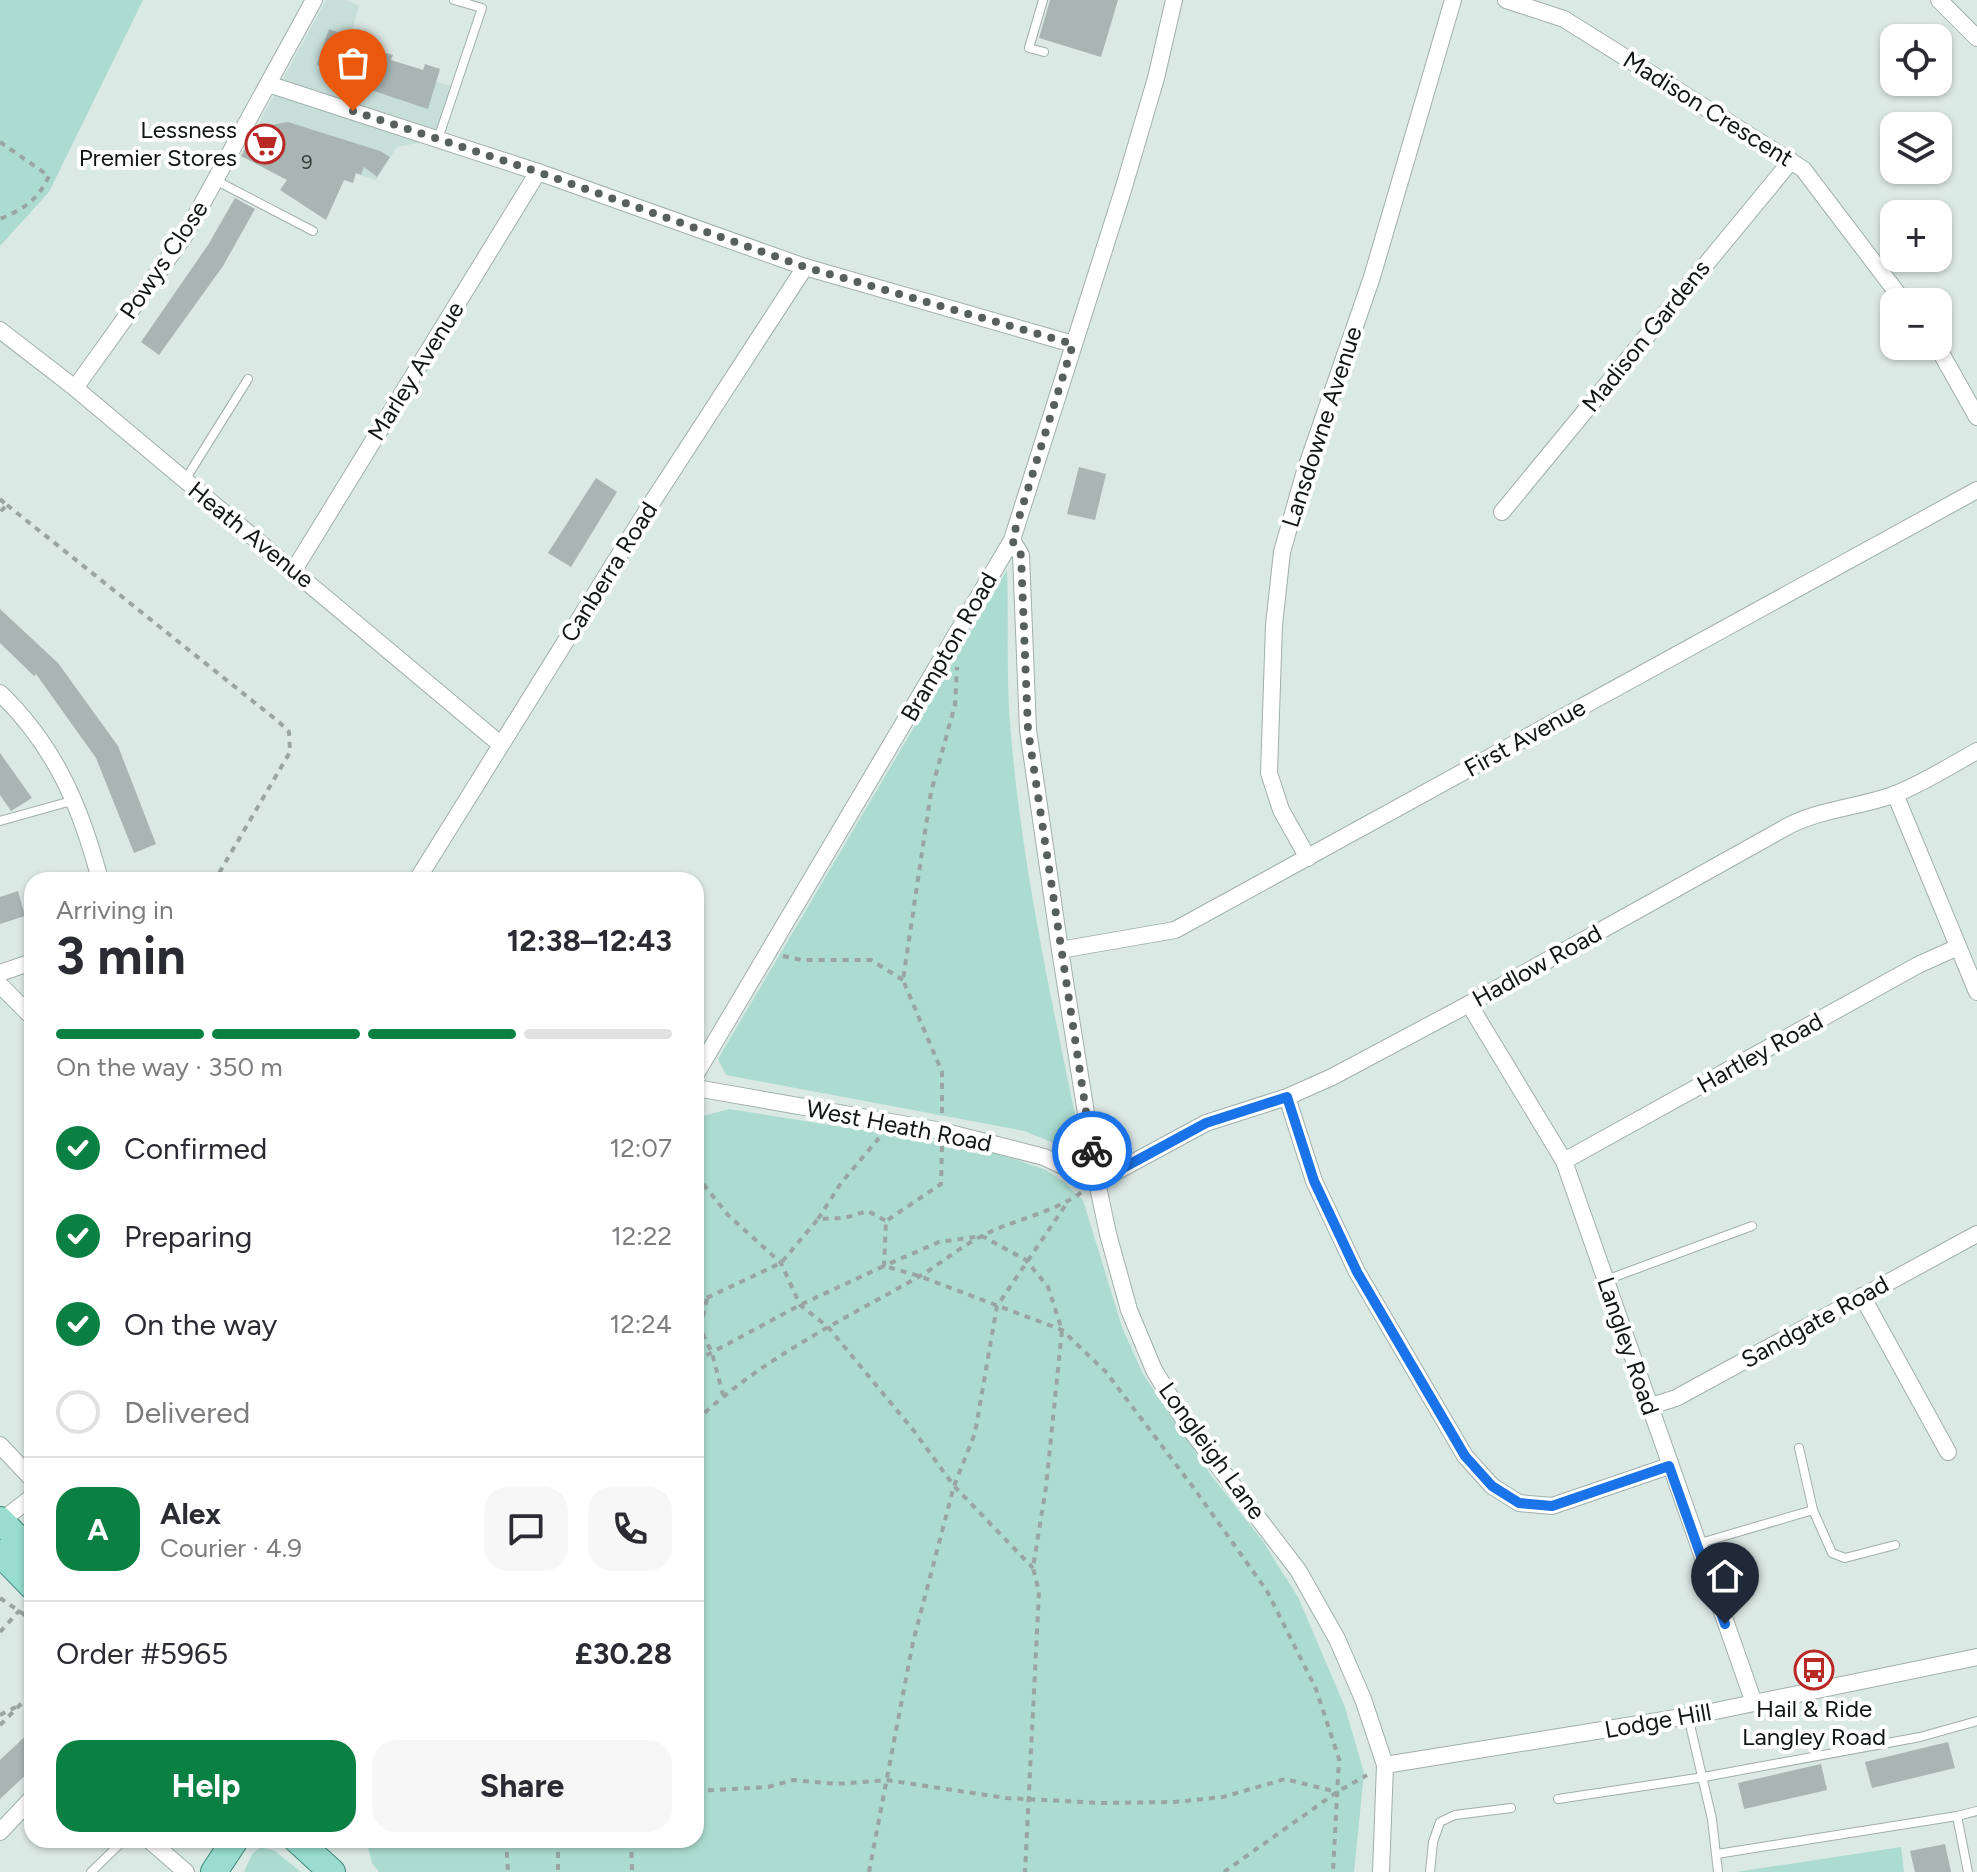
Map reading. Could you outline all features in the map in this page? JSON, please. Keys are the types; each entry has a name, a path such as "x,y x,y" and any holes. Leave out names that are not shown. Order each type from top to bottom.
{"main road":[{"path":"0,1520 24,1545"},
{"path":"0,1553 24,1595"},
{"path":"214,1872 230,1848"},
{"path":"306,1848 332,1872"},
{"path":"327,1848 352,1872"}],"street":[{"name":"Powys Close","path":"75,388 185,235 314,0"},
{"name":"Brampton Road","path":"704,1061 1012,540 1128,176 1174,0"},
{"name":"Lansdowne Avenue","path":"1308,858 1281,810 1269,773 1274,625 1282,552 1305,471 1372,277 1453,0"},
{"name":"Madison Crescent","path":"1506,0 1564,19 1803,169 1893,288"},
{"path":"1939,0 1977,38"},
{"path":"268,84 538,172 805,267 1073,344"},
{"name":"Madison Gardens","path":"1502,512 1791,161"},
{"name":"Marley Avenue","path":"294,570 538,172"},
{"name":"Canberra Road","path":"422,872 500,744 805,267"},
{"name":"Heath Avenue","path":"0,330 75,388 500,744"},
{"path":"1945,360 1977,417"},
{"name":"First Avenue","path":"1060,950 1175,930 1977,490"},
{"name":"Longleigh Lane","path":"1012,540 1021,555 1028,730 1060,950 1097,1182 1129,1310 1154,1370 1189,1428 1277,1540 1337,1639 1363,1699 1385,1765 1381,1872"},
{"path":"0,693 15,707 52,756 75,800 98,872"},
{"name":"Hadlow Road","path":"1097,1182 1206,1123 1287,1097 1332,1077 1790,825 1826,810 1895,794 1977,751"},
{"path":"1895,794 1977,992"},
{"name":"Hartley Road","path":"1564,1161 1918,965 1958,947"},
{"path":"0,973 24,965"},
{"path":"0,985 24,1009"},
{"name":"Langley Road","path":"1469,1004 1564,1161 1651,1406 1696,1545 1754,1703"},
{"name":"West Heath Road","path":"704,1089 942,1131 1044,1157 1097,1182"},
{"path":"1287,1097 1314,1181 1357,1272 1465,1456 1492,1486 1519,1503 1552,1506 1669,1466"},
{"name":"Sandgate Road","path":"1651,1406 1676,1398 1977,1234"},
{"path":"1862,1296 1948,1452"},
{"path":"0,1445 24,1471"},
{"path":"0,1520 24,1503"},
{"name":"Lodge Hill","path":"1385,1765 1688,1716 1977,1657"},
{"path":"0,1832 24,1806"},
{"path":"158,1848 186,1872"}],"lane":[{"path":"438,139 482,8 454,0"},
{"path":"1043,0 1029,48 1044,52"},
{"path":"215,180 313,231"},
{"path":"185,481 248,379"},
{"path":"0,821 75,800"},
{"path":"1605,1281 1752,1226"},
{"path":"1799,1448 1813,1510 1832,1553 1845,1558 1895,1545"},
{"path":"1696,1545 1813,1510"},
{"path":"1688,1716 1704,1777 1718,1872"},
{"path":"1558,1799 1704,1777 1920,1737 1977,1721"},
{"path":"1430,1872 1433,1842 1440,1822 1455,1815 1511,1808"},
{"path":"1717,1854 1977,1811"},
{"path":"1957,1816 1968,1872"},
{"path":"91,1872 116,1848"}],"path":[{"path":"0,142 49,176 41,193 24,209 0,219"},
{"path":"0,499 289,732 290,752 220,872"},
{"path":"0,512 7,505"},
{"path":"886,1221 941,1184 942,1072 903,980 931,792 955,705 959,629"},
{"path":"768,953 802,960 871,960 903,980"},
{"path":"704,1300 781,1263 818,1219 841,1183 878,1141 885,1121"},
{"path":"704,1413 723,1395 828,1327 982,1236 1067,1203 1097,1182"},
{"path":"704,1185 728,1215 781,1263 800,1305 828,1327 914,1431 954,1486 1033,1568"},
{"path":"869,1872 913,1642 954,1486 975,1433 997,1306 1067,1203"},
{"path":"818,1219 844,1218 868,1211 886,1221"},
{"path":"884,1266 886,1221"},
{"path":"704,1357 800,1305 939,1242 982,1236 1026,1260 1048,1287 1062,1330 1046,1487 1033,1568 1039,1592 1025,1872"},
{"path":"884,1266 919,1276 1062,1330 1106,1372 1267,1591 1316,1689 1339,1759 1333,1872"},
{"path":"704,1311 707,1299"},
{"path":"704,1336 712,1353 723,1395"},
{"path":"0,1598 24,1598"},
{"path":"0,1632 24,1601"},
{"path":"0,1725 24,1700"},
{"path":"0,1715 19,1705"},
{"path":"1224,1872 1337,1792 1385,1765"},
{"path":"704,1791 768,1787 793,1780 837,1784 886,1780 1027,1799 1101,1803 1175,1802 1223,1797 1285,1779 1337,1792"},
{"path":"506,1848 508,1872"},
{"path":"558,1848 558,1872"},
{"path":"631,1848 632,1872"}],"shaded area":[{"path":"326,0 346,0 359,6 345,55 455,87 438,139 397,147 376,180 288,151 272,172 241,156"}],"green space":[{"path":"0,0 143,0 49,192 0,246"},
{"path":"1007,570 1009,704 1015,776 1039,932 1080,1139 1064,1147 1024,1131 726,1075 718,1059"},
{"path":"729,1109 987,1150 1046,1170 1083,1200 1122,1327 1143,1374 1211,1475 1262,1540 1298,1597 1345,1707 1364,1773 1354,1872 379,1872 372,1863 368,1848 704,1848 704,1116"},
{"path":"1901,1847 1904,1872 1736,1872"},
{"path":"260,1848 275,1851 301,1872 244,1872 252,1854"}],"building":[{"path":"1050,0 1118,0 1101,57 1039,38"},
{"path":"329,29 375,46 374,50 393,55 391,60 423,70 425,64 440,69 428,109 323,72 317,64"},
{"path":"288,122 380,151 390,157 377,177 364,167 361,175 356,173 353,183 344,180 326,220 280,190 287,180 241,156 255,130 268,131 272,125"},
{"path":"235,198 255,209 223,266 159,355 141,342 208,245"},
{"path":"1079,467 1106,474 1095,520 1067,514"},
{"path":"596,478 617,492 571,567 548,553"},
{"path":"0,609 58,663 118,746 156,844 134,853 96,758 36,674 34,676 0,643"},
{"path":"0,753 32,798 11,811 0,795"},
{"path":"18,891 24,916 0,924 0,897"},
{"path":"24,1738 24,1776 0,1799 0,1760"},
{"path":"1948,1742 1955,1768 1872,1788 1865,1762"},
{"path":"1821,1764 1827,1790 1744,1809 1738,1783"},
{"path":"1945,1844 1951,1872 1915,1872 1910,1851"}],"way so far":[{"path":"353,111 538,172 805,267 1073,344 1012,540 1021,555 1028,730 1092,1151"}],"place":[{"name":"Lessness Premier Stores","path":"265,144"},
{"name":"Hail & Ride Langley Road","path":"1814,1670"}],"route":[{"path":"1092,1151 1097,1182 1206,1123 1287,1097 1314,1181 1357,1272 1465,1456 1492,1486 1519,1503 1552,1506 1669,1466 1725,1624"}]}
